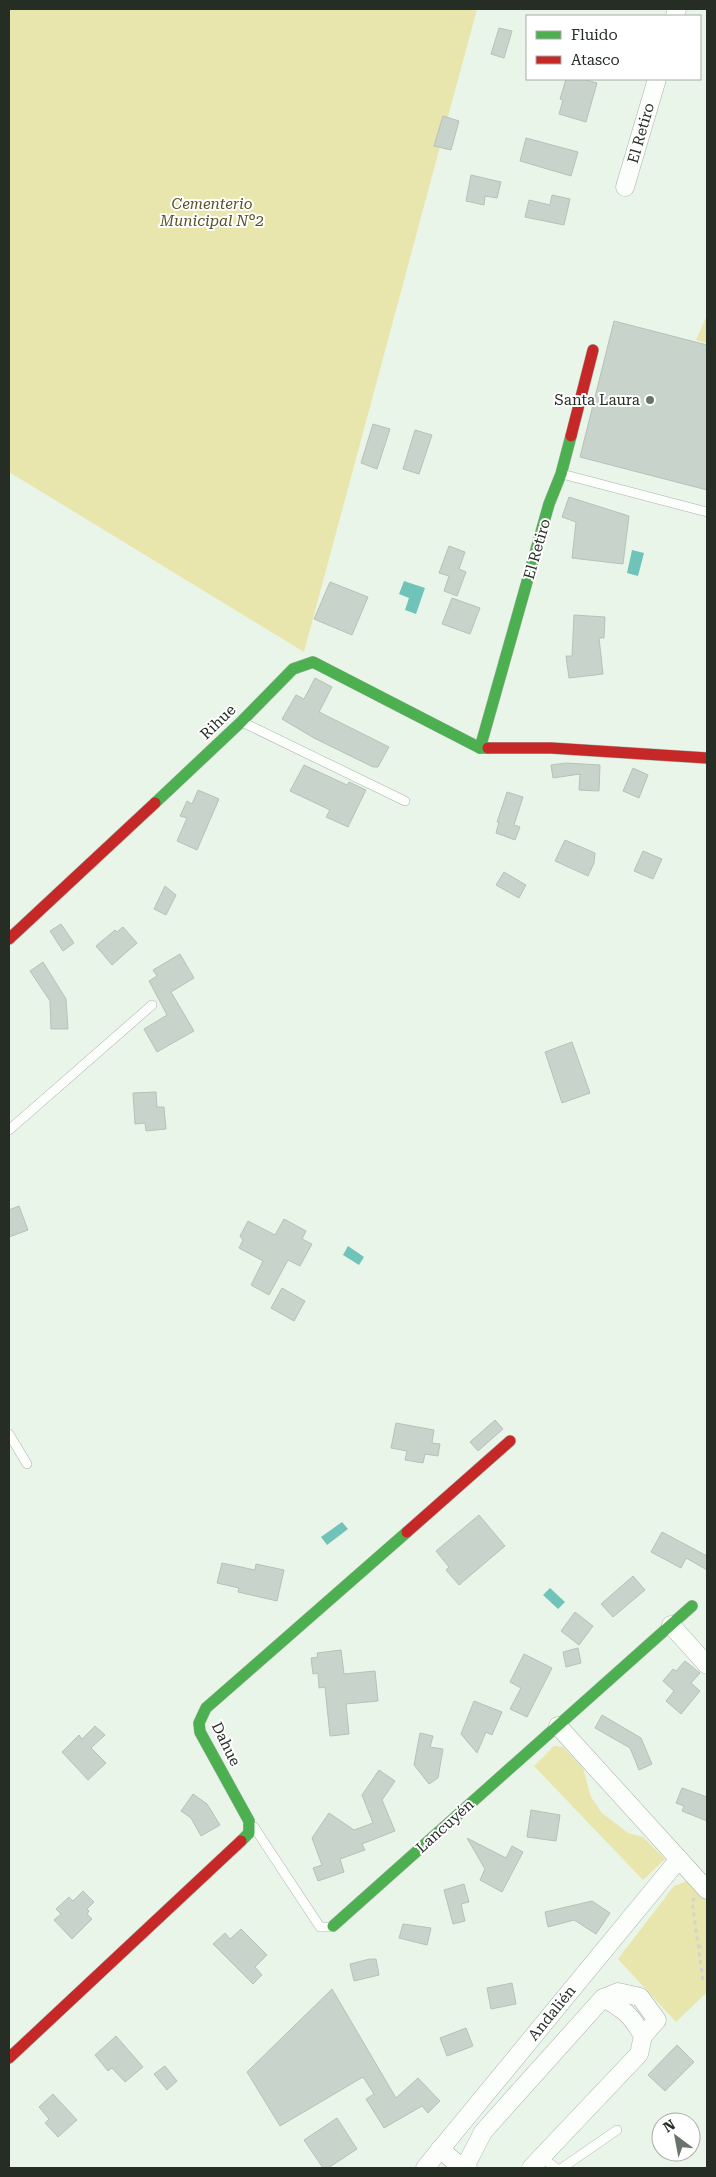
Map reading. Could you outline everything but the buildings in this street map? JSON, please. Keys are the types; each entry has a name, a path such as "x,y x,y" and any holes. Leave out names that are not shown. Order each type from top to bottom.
{"street":[{"name":"El Retiro","path":"625,187 657,80"},
{"name":"El Retiro","path":"480,748 550,504 562,474 593,350"},
{"name":"Rihue","path":"9,939 241,722 292,669 312,662 480,748"},
{"path":"480,748 552,748 707,758"},
{"name":"Dahue","path":"250,1821 200,1732 199,1723 206,1708 510,1441"},
{"name":"Lancuyén","path":"333,1926 692,1606"},
{"path":"671,1625 707,1665"},
{"path":"558,1726 706,1889"},
{"path":"9,2058 239,1844 249,1833 250,1821"},
{"name":"Andalién","path":"425,2168 679,1858"},
{"path":"468,2168 468,2163 483,2132 603,1998 618,1992 640,1997 658,2020 644,2036 638,2054 536,2163"},
{"path":"440,2150 462,2168"}],"lane":[{"path":"562,474 707,512"},
{"path":"241,722 405,801"},
{"path":"9,1130 152,1005"},
{"path":"9,1434 27,1464"},
{"path":"250,1821 320,1927 333,1926"},
{"path":"562,2168 616,2130"},
{"path":"536,2163 556,2168"}],"path":[{"path":"703,1981 692,1902 706,1889"},
{"path":"698,1947 707,1946"}],"green space":[{"name":"Cementerio Municipal N°2","path":"9,9 477,9 304,652 9,472"},
{"path":"707,315 707,343 696,340"},
{"path":"554,1746 563,1747 583,1768 591,1797 602,1813 628,1833 643,1837 665,1859 643,1880 534,1766"},
{"path":"687,1881 707,1899 707,1992 676,2022 618,1959 674,1886"}],"water":[{"path":"632,550 644,553 638,576 627,573"},
{"path":"404,581 425,588 416,614 405,610 409,598 399,594"},
{"path":"348,1246 364,1257 359,1265 343,1255"},
{"path":"342,1522 348,1529 327,1545 321,1537"},
{"path":"550,1588 565,1602 558,1609 543,1595"}],"traffic: fast":[{"path":"480,748 549,504 561,474 571,436"},
{"path":"155,803 241,722 293,669 313,662 480,748 488,748"},
{"path":"241,1841 249,1833 249,1821 200,1732 199,1723 206,1708 407,1532"},
{"path":"333,1926 692,1606"}],"traffic: jam":[{"path":"571,436 593,350"},
{"path":"488,748 551,748 707,758"},
{"path":"9,939 155,803"},
{"path":"407,1532 510,1441"},
{"path":"9,2058 241,1841"}],"place":[{"name":"Santa Laura","path":"650,400"}]}
